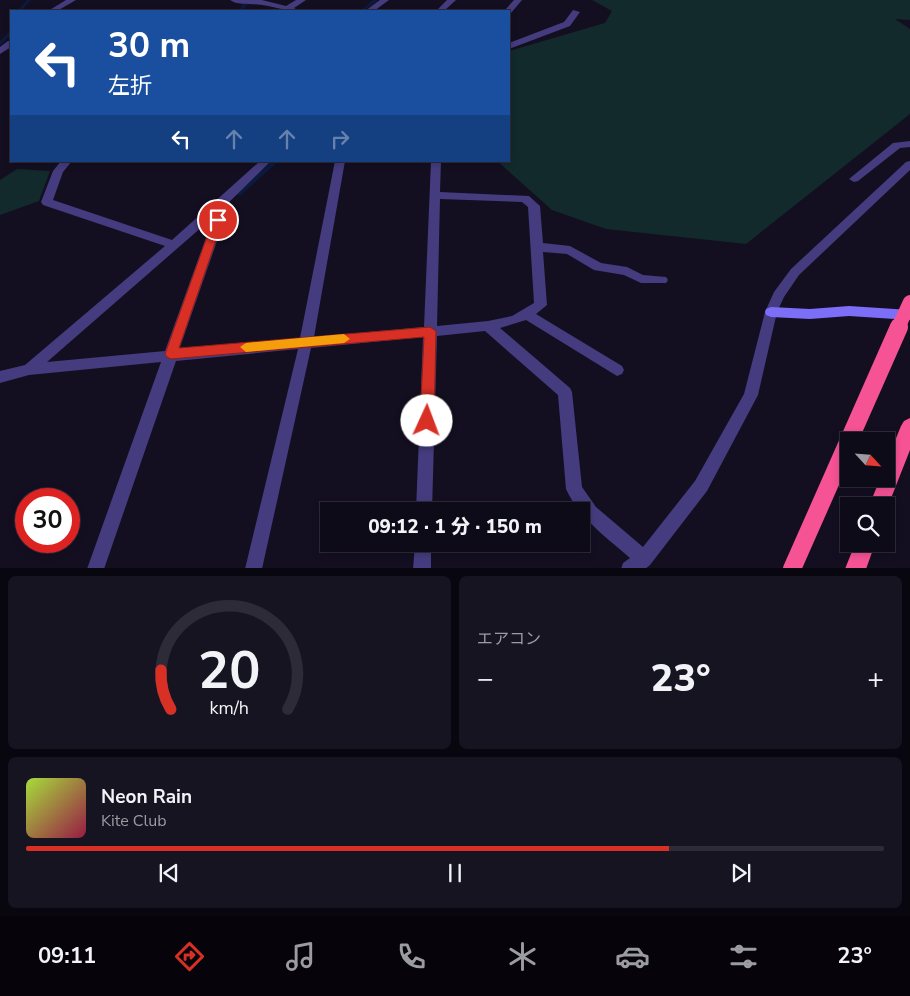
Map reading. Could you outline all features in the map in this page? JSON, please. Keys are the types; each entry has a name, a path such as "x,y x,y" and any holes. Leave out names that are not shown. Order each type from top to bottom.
{"highway":[{"path":"792,568 910,302"},
{"path":"882,497 910,426"},
{"path":"855,568 862,552"}],"street":[{"path":"54,10 72,0"},
{"path":"234,0 261,2 291,10 302,0"},
{"path":"371,10 385,0"},
{"path":"441,10 452,0"},
{"path":"509,10 518,0"},
{"path":"510,46 567,24 576,12"},
{"path":"854,179 897,145 910,144"},
{"path":"68,162 58,171 48,202 172,244"},
{"path":"29,369 172,244 213,211 265,162"},
{"path":"253,568 306,342 340,162"},
{"path":"424,502 436,162"},
{"path":"629,568 644,559 701,486 751,395 771,312 778,295 795,272 910,164"},
{"path":"0,377 29,369 171,354 488,326 516,320 541,305 534,206 525,199 435,195"},
{"path":"95,568 218,220 213,211"},
{"path":"538,247 570,250 598,267 627,271 641,279 662,280"},
{"path":"771,312 810,314 849,311 910,316"},
{"path":"526,314 617,370"},
{"path":"488,326 565,392 574,489 590,512 644,559"},
{"path":"422,568 423,552"}],"green space":[{"path":"592,0 910,0 910,20 895,19 910,29 910,114 746,244 606,229 552,210 498,162 510,162 510,51 605,23 612,11"},
{"path":"17,169 50,171 39,201 0,215 0,180"}],"waterway":[{"path":"20,10 29,0"},
{"path":"242,10 244,5 252,0"},
{"path":"363,10 376,0"},
{"path":"0,44 10,34"},
{"path":"239,194 275,162"}],"slow traffic":[{"path":"246,347 344,339"}],"route":[{"path":"218,220 171,354 430,331 427,421"}]}
